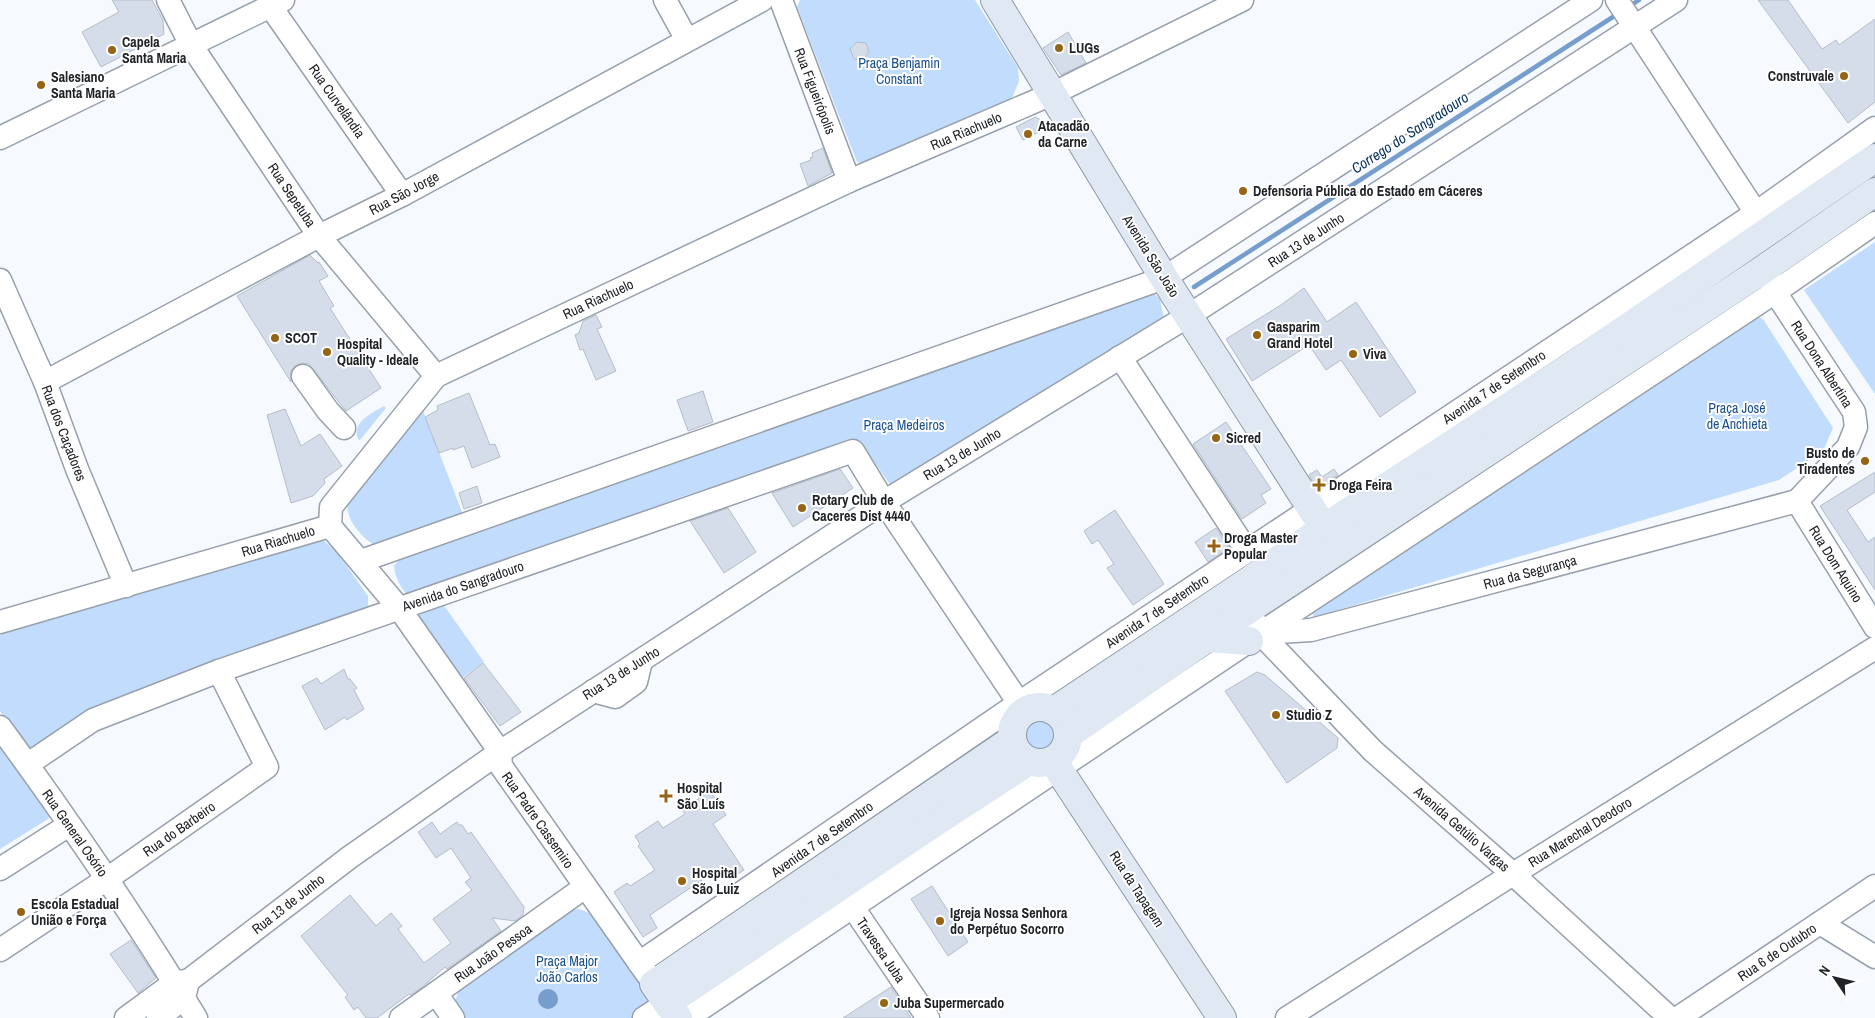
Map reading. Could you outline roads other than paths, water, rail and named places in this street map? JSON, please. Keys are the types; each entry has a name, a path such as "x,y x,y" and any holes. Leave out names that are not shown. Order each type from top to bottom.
{"main road":[{"name":"Avenida São João","path":"995,0 1164,278 1318,519"},
{"name":"Avenida 7 de Setembro","path":"921,817 1053,756 1207,638 1582,373 1757,229 1875,158"},
{"name":"Avenida 7 de Setembro","path":"1054,711 1249,581 1318,519 1582,373 1768,278 1787,252 1875,192"},
{"path":"1249,581 1245,589 1249,609"},
{"path":"1207,638 1255,637"},
{"path":"1023,707 1041,707 1054,711 1062,717 1066,726 1053,756 1021,756 1012,740 1012,731 1023,707"},
{"name":"Avenida 7 de Setembro","path":"665,997 724,950 921,817 1012,740"},
{"name":"Rua da Tapagem","path":"1053,756 1222,1018"}],"street":[{"name":"Rua Sepetuba","path":"168,0 191,45 320,236 436,376"},
{"path":"665,0 687,40"},
{"name":"Rua São Jorge","path":"44,382 320,236 402,195 762,0"},
{"name":"Rua Figueirópolis","path":"781,0 849,181"},
{"name":"Rua Riachuelo","path":"1,622 330,526 331,507 436,376 849,181 1052,94 1242,0"},
{"path":"361,562 1164,278 1591,0"},
{"path":"1617,0 1757,229 1782,235 1787,246 1787,252"},
{"name":"Rua 13 de Junho","path":"126,1018 182,987 350,857 500,752 884,502 1188,316 1676,0"},
{"path":"0,138 277,3"},
{"name":"Rua Curvelândia","path":"277,3 402,195"},
{"name":"Avenida 7 de Setembro","path":"1053,756 1255,637 1582,373 1757,229 1875,128"},
{"name":"Avenida 7 de Setembro","path":"1768,278 1875,223"},
{"name":"Rua Dona Albertina","path":"1757,229 1746,260 1768,278 1854,412 1856,427 1848,447 1797,501"},
{"name":"Rua dos Caçadores","path":"0,280 44,382 77,469 126,586"},
{"path":"1120,357 1247,551"},
{"path":"304,376 328,411 344,428"},
{"name":"Avenida do Sangradouro","path":"28,764 93,720 219,671 853,451 884,502"},
{"name":"Rua Dom Aquino","path":"1797,501 1875,627"},
{"name":"Rua da Segurança","path":"1255,637 1311,630 1797,501"},
{"path":"884,502 1023,707"},
{"name":"Avenida 7 de Setembro","path":"808,892 852,906 921,817 1023,707 1247,551 1318,519"},
{"name":"Rua Padre Cassemiro","path":"330,526 399,608 500,752 501,766 585,887 665,997"},
{"name":"Avenida Getúlio Vargas","path":"1249,609 1255,637 1373,751 1513,874 1670,1018"},
{"name":"Rua Marechal Deodoro","path":"1287,1018 1513,874 1875,648"},
{"name":"Rua do Barbeiro","path":"0,950 107,879 267,767 219,671"},
{"name":"Rua General Osório","path":"0,727 28,764 182,987 196,1018"},
{"name":"Avenida 7 de Setembro","path":"665,997 724,950 921,817"},
{"path":"0,869 69,825"},
{"name":"Rua 6 de Outubro","path":"1678,1018 1875,886"},
{"name":"Rua João Pessoa","path":"401,1018 585,887"},
{"name":"Travessa Juba","path":"852,906 928,1018"},
{"path":"1820,923 1875,958"},
{"name":"Rua 13 de Junho","path":"158,1018 182,987"},
{"path":"436,993 453,1018"},
{"path":"644,1018 665,997"}],"waterway":[{"name":"Corrego do Sangradouro","path":"1630,6 1639,0"},
{"name":"Corrego do Sangradouro","path":"1194,287 1619,13"}],"place":[{"name":"LUGs","path":"1059,48"},
{"name":"Capela Santa Maria","path":"112,50"},
{"name":"Construvale","path":"1844,76"},
{"name":"Salesiano Santa Maria","path":"41,85"},
{"name":"Atacadão da Carne","path":"1028,134"},
{"name":"Defensoria Pública do Estado em Cáceres","path":"1243,191"},
{"name":"Gasparim Grand Hotel","path":"1257,335"},
{"name":"SCOT","path":"275,338"},
{"name":"Hospital Quality - Ideale","path":"327,352"},
{"name":"Viva","path":"1353,354"},
{"name":"Sicred","path":"1216,438"},
{"name":"Busto de Tiradentes","path":"1865,461"},
{"name":"Droga Feira","path":"1319,485"},
{"name":"Rotary Club de Caceres Dist 4440","path":"802,508"},
{"name":"Droga Master Popular","path":"1214,546"},
{"name":"Studio Z","path":"1276,715"},
{"name":"Hospital São Luís","path":"666,796"},
{"name":"Hospital São Luiz","path":"682,881"},
{"name":"Escola Estadual União e Força","path":"21,912"},
{"name":"Igreja Nossa Senhora do Perpétuo Socorro","path":"940,921"},
{"name":"Juba Supermercado","path":"884,1003"}],"park label":[{"name":"Praça Benjamin Constant","path":"899,72"},
{"name":"Praça José de Anchieta","path":"1737,416"},
{"name":"Praça Medeiros","path":"904,425"},
{"name":"Praça Major João Carlos","path":"567,970"}]}
